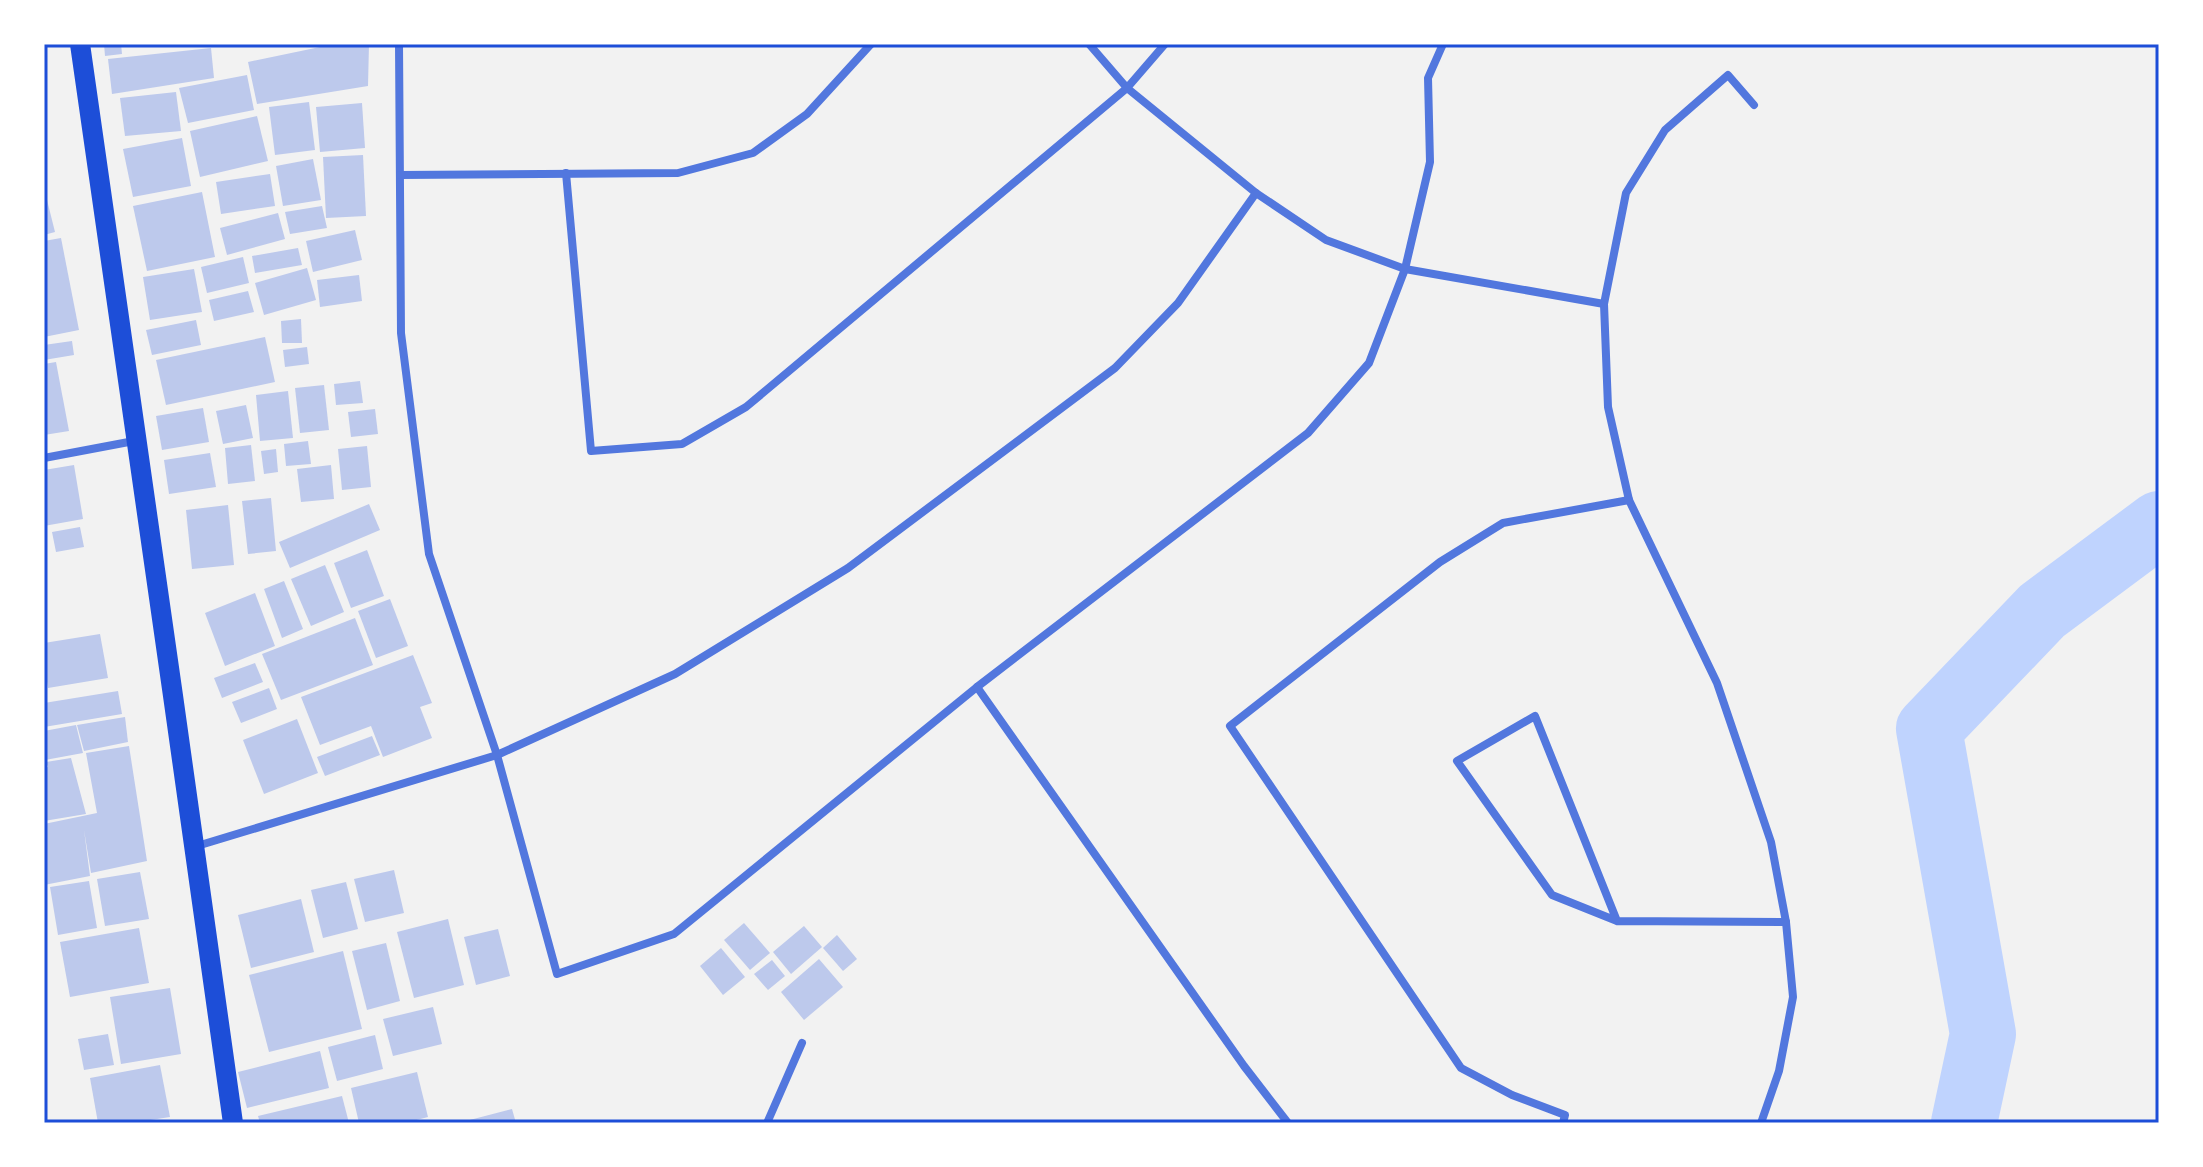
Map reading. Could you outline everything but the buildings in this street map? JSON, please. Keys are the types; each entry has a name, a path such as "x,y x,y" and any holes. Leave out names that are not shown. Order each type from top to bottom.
{"main road":[{"path":"80,44 233,1123"}],"street":[{"path":"399,44 401,333 429,554 497,755 557,974 674,934 977,687 1308,433 1369,363 1405,269 1430,162 1428,78 1443,44"},
{"path":"400,175 678,173 753,153 807,114 871,44"},
{"path":"1089,44 1127,88 1256,193 1326,240 1405,269 1604,304"},
{"path":"566,173 591,451 682,444 746,407 1127,88 1165,44"},
{"path":"1754,105 1728,75 1665,130 1626,193 1604,304 1608,407 1629,500 1717,683 1771,842 1786,922 1793,997 1779,1071 1761,1123"},
{"path":"196,846 497,755 675,674 860,559 1115,368 1178,303 1256,193"},
{"path":"44,458 135,440"},
{"path":"1563,1123 1565,1115 1512,1095 1461,1068 1230,726 1440,562 1503,523 1629,500"},
{"path":"977,687 1244,1066 1288,1123"},
{"path":"1617,921 1535,716 1457,761 1552,895 1617,921 1786,922"},
{"path":"767,1123 802,1043"}],"waterway":[{"path":"1964,1123 1983,1034 1929,729 2042,611 2159,524"}]}
